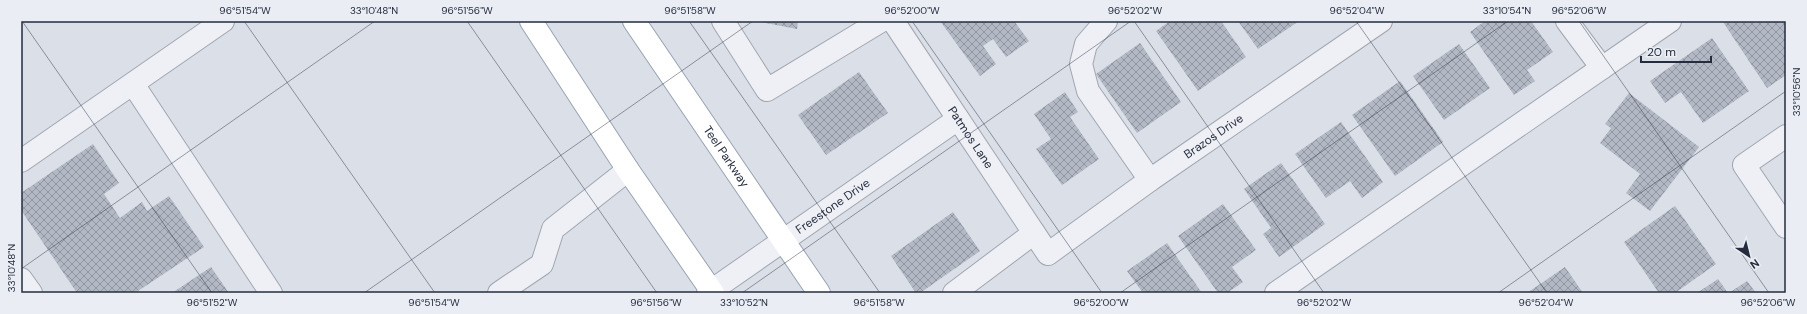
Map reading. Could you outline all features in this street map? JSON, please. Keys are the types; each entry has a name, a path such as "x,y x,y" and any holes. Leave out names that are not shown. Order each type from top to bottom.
{"main road":[{"path":"531,21 710,292"},
{"name":"Teel Parkway","path":"634,21 819,293"}],"street":[{"path":"21,161 224,21"},
{"path":"723,21 767,90 881,21"},
{"name":"Patmos Lane","path":"893,21 1048,254"},
{"path":"1106,21 1086,44 1081,64 1088,91 1150,180"},
{"name":"Brazos Drive","path":"1048,254 1150,180 1381,21"},
{"path":"1567,21 1602,68"},
{"path":"1276,293 1670,21"},
{"path":"133,84 271,293"},
{"name":"Freestone Drive","path":"710,292 958,119"},
{"path":"1786,136 1744,165 1786,227"},
{"path":"499,293 542,264 553,229 628,170"},
{"path":"954,293 1034,233"},
{"path":"21,279 31,293"}],"building":[{"path":"756,21 798,21 797,29"},
{"path":"940,21 1014,21 1029,41 1006,57 993,39 983,46 996,64 980,76"},
{"path":"1170,21 1221,21 1246,57 1198,91 1156,31"},
{"path":"1238,21 1299,21 1258,49"},
{"path":"1485,21 1531,21 1553,52 1527,70 1535,81 1514,95 1470,32"},
{"path":"1754,21 1756,23 1759,21 1786,21 1786,75 1767,88 1723,22"},
{"path":"1712,38 1749,91 1703,123 1681,92 1665,103 1650,81"},
{"path":"1140,43 1181,102 1137,133 1096,74"},
{"path":"1459,44 1490,88 1444,120 1413,76"},
{"path":"859,72 888,113 826,155 798,115"},
{"path":"1400,81 1443,142 1395,176 1352,115"},
{"path":"1065,92 1078,112 1070,117 1099,159 1062,185 1036,149 1051,139 1034,114"},
{"path":"1629,93 1699,147 1650,211 1626,193 1640,174 1600,143 1611,128 1605,124"},
{"path":"1341,122 1383,182 1362,198 1350,181 1326,198 1295,154"},
{"path":"93,144 119,183 104,194 120,218 142,202 147,211 169,196 204,247 135,293 77,293 21,210 21,193"},
{"path":"1281,163 1325,224 1279,257 1263,234 1271,228 1244,189"},
{"path":"1223,204 1256,250 1232,267 1243,282 1227,293 1218,293 1178,236"},
{"path":"1675,206 1716,264 1675,293 1659,293 1624,242"},
{"path":"953,212 980,251 920,293 916,293 891,256"},
{"path":"1167,243 1202,293 1143,293 1127,271"},
{"path":"211,267 229,293 172,293"},
{"path":"1565,267 1583,293 1527,293"},
{"path":"1718,279 1728,293 1697,293"},
{"path":"1747,281 1756,293 1729,293"}]}
